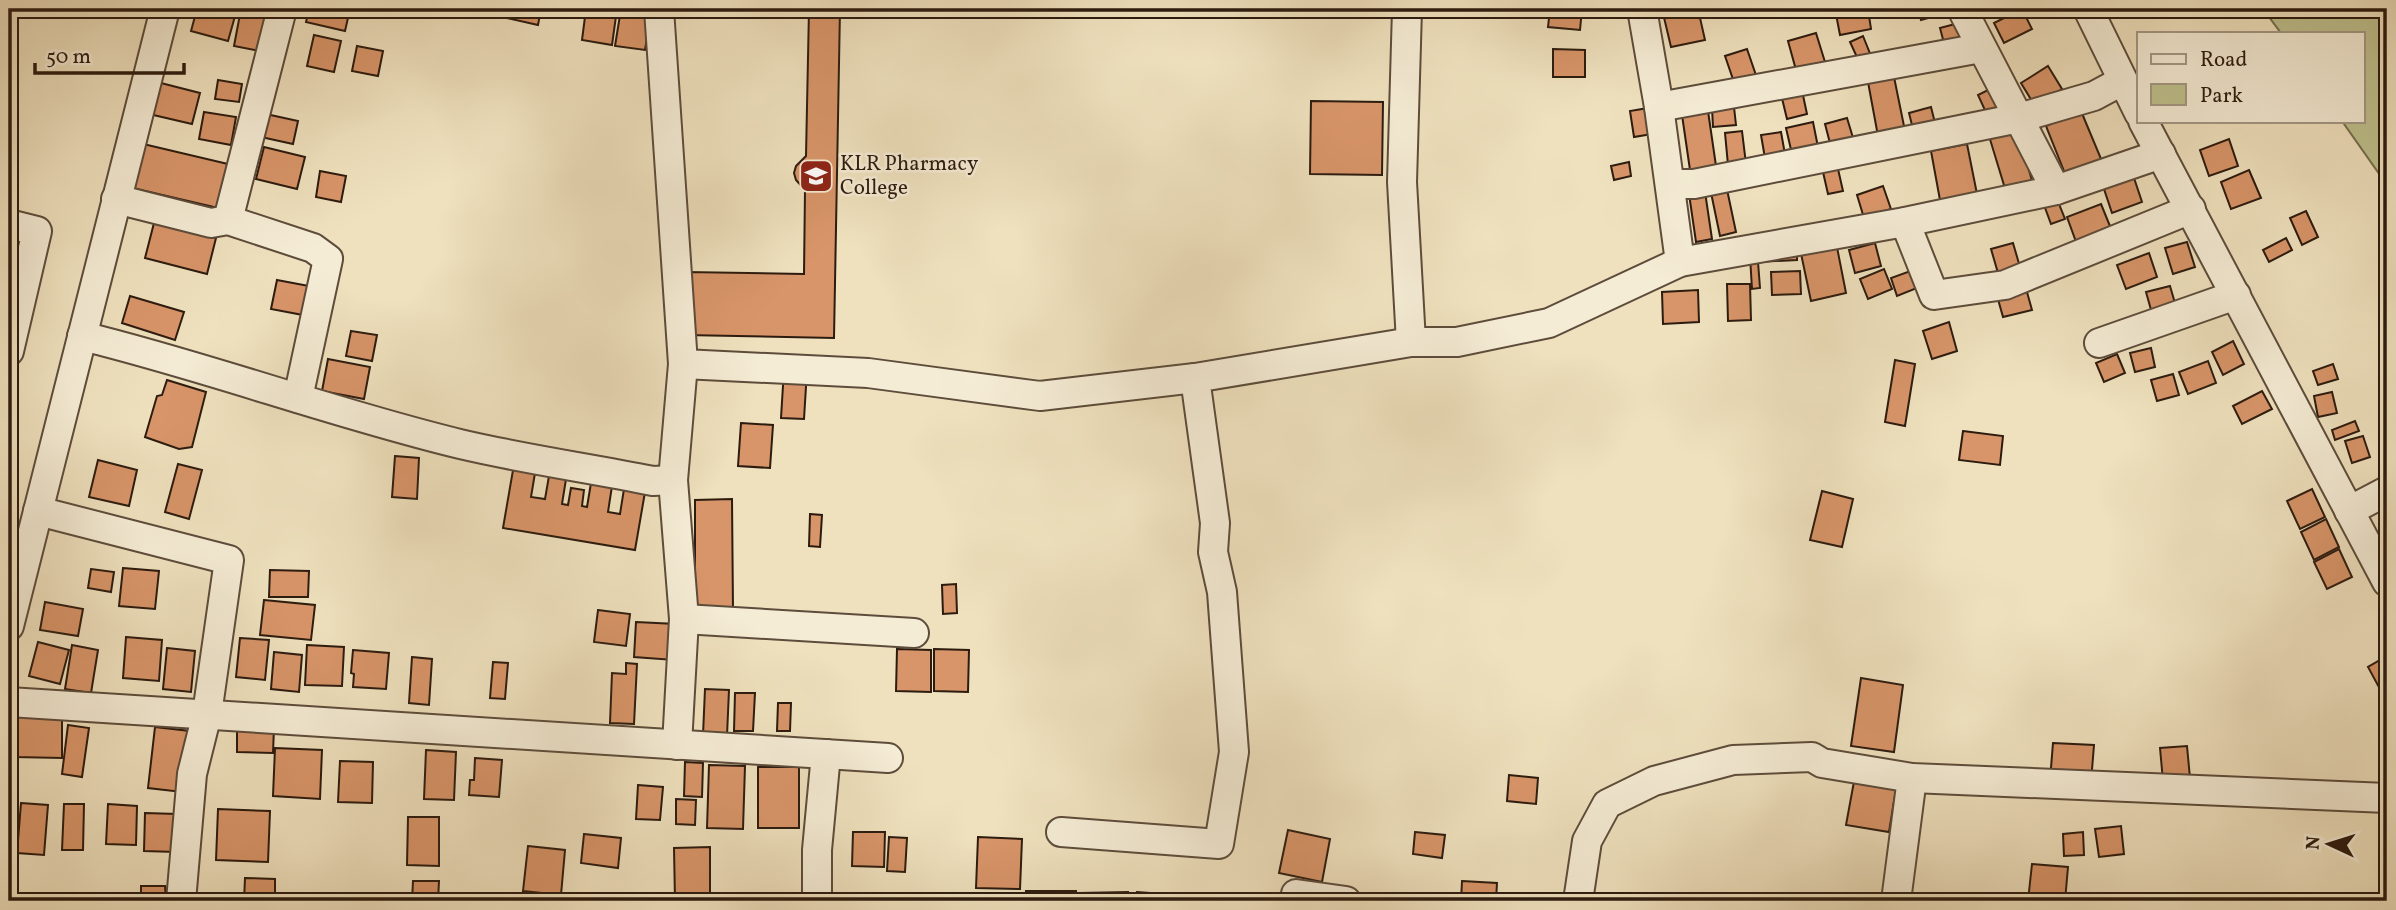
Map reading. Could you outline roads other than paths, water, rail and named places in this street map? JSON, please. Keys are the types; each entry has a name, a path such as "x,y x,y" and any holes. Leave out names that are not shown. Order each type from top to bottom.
{"street":[{"path":"9,626 165,9"},
{"path":"228,220 282,9"},
{"path":"659,9 683,364 673,480 684,619 677,745"},
{"path":"1406,9 1402,182 1411,342"},
{"path":"1642,9 1659,107 1680,262"},
{"path":"1962,9 2056,190"},
{"path":"2088,9 2137,109"},
{"path":"1659,107 1981,48"},
{"path":"1670,184 1694,184 2019,118 2094,96 2122,81"},
{"path":"2144,122 2387,582"},
{"path":"683,364 868,373 1040,396 1195,378 1411,342 1457,342 1549,323 1680,262 1905,222 2056,190 2161,154"},
{"path":"116,199 211,222 228,220 313,248 328,260 298,398"},
{"path":"1905,222 1934,295 2005,285 2191,209"},
{"path":"9,224 37,231 9,351"},
{"path":"2099,342 2236,295"},
{"path":"82,335 460,444 653,481 673,480"},
{"path":"1061,832 1219,844 1234,752 1222,592 1213,552 1215,523 1195,378"},
{"path":"2349,511 2387,491"},
{"path":"38,510 229,560 207,714 192,774 181,901"},
{"path":"684,619 914,633"},
{"path":"9,702 888,758"},
{"path":"817,901 817,850 826,754"},
{"path":"1578,901 1587,841 1607,804 1654,781 1733,760 1812,757 1822,763 1912,778 2387,798"},
{"path":"1896,901 1912,778"},
{"path":"1296,894 1346,901"}],"place":[{"name":"KLR Pharmacy College","path":"816,176"}]}
